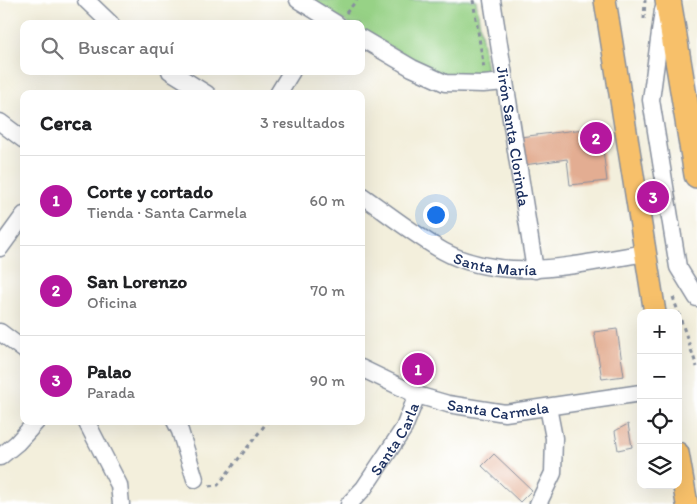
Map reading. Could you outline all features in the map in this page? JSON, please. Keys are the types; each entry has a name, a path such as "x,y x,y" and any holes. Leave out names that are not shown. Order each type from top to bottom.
{"highway":[{"path":"666,0 697,175"}],"main road":[{"path":"605,0 654,309"},
{"path":"682,475 687,504"}],"street":[{"path":"86,0 107,20"},
{"path":"298,0 332,20"},
{"name":"Jirón Santa Clorinda","path":"492,0 535,270"},
{"path":"666,0 651,100 678,267 697,298"},
{"path":"365,40 412,68 445,83 483,84 505,82"},
{"path":"176,75 201,90"},
{"path":"280,90 290,75"},
{"path":"0,122 20,137"},
{"name":"Santa María","path":"365,198 444,251 479,264 515,270 535,270 646,253"},
{"path":"0,248 20,220"},
{"path":"0,332 20,347"},
{"name":"Santa Carmela","path":"365,370 417,396 448,404 505,413 637,394"},
{"name":"Santa Carla","path":"350,504 364,488 404,428 417,396"},
{"path":"538,504 553,473 554,438 548,407"},
{"path":"0,457 17,443 33,425"},
{"path":"88,425 118,485 121,504"},
{"path":"177,425 195,479"}],"path":[{"path":"332,20 357,0"},
{"path":"473,0 485,75"},
{"path":"195,479 209,486 218,484 265,425"}],"green space":[{"path":"311,0 476,0 488,77 444,76 365,33 365,20 343,20"}],"building":[{"path":"600,127 607,181 570,185 567,159 524,165 520,137"},
{"path":"617,329 624,376 602,379 594,332"},
{"path":"628,424 632,447 618,450 615,431"},
{"path":"494,454 532,490 520,502 482,466"}],"place":[{"name":"San Lorenzo","path":"596,138"},
{"name":"Palao","path":"653,197"},
{"name":"Corte y cortado","path":"418,369"}]}
